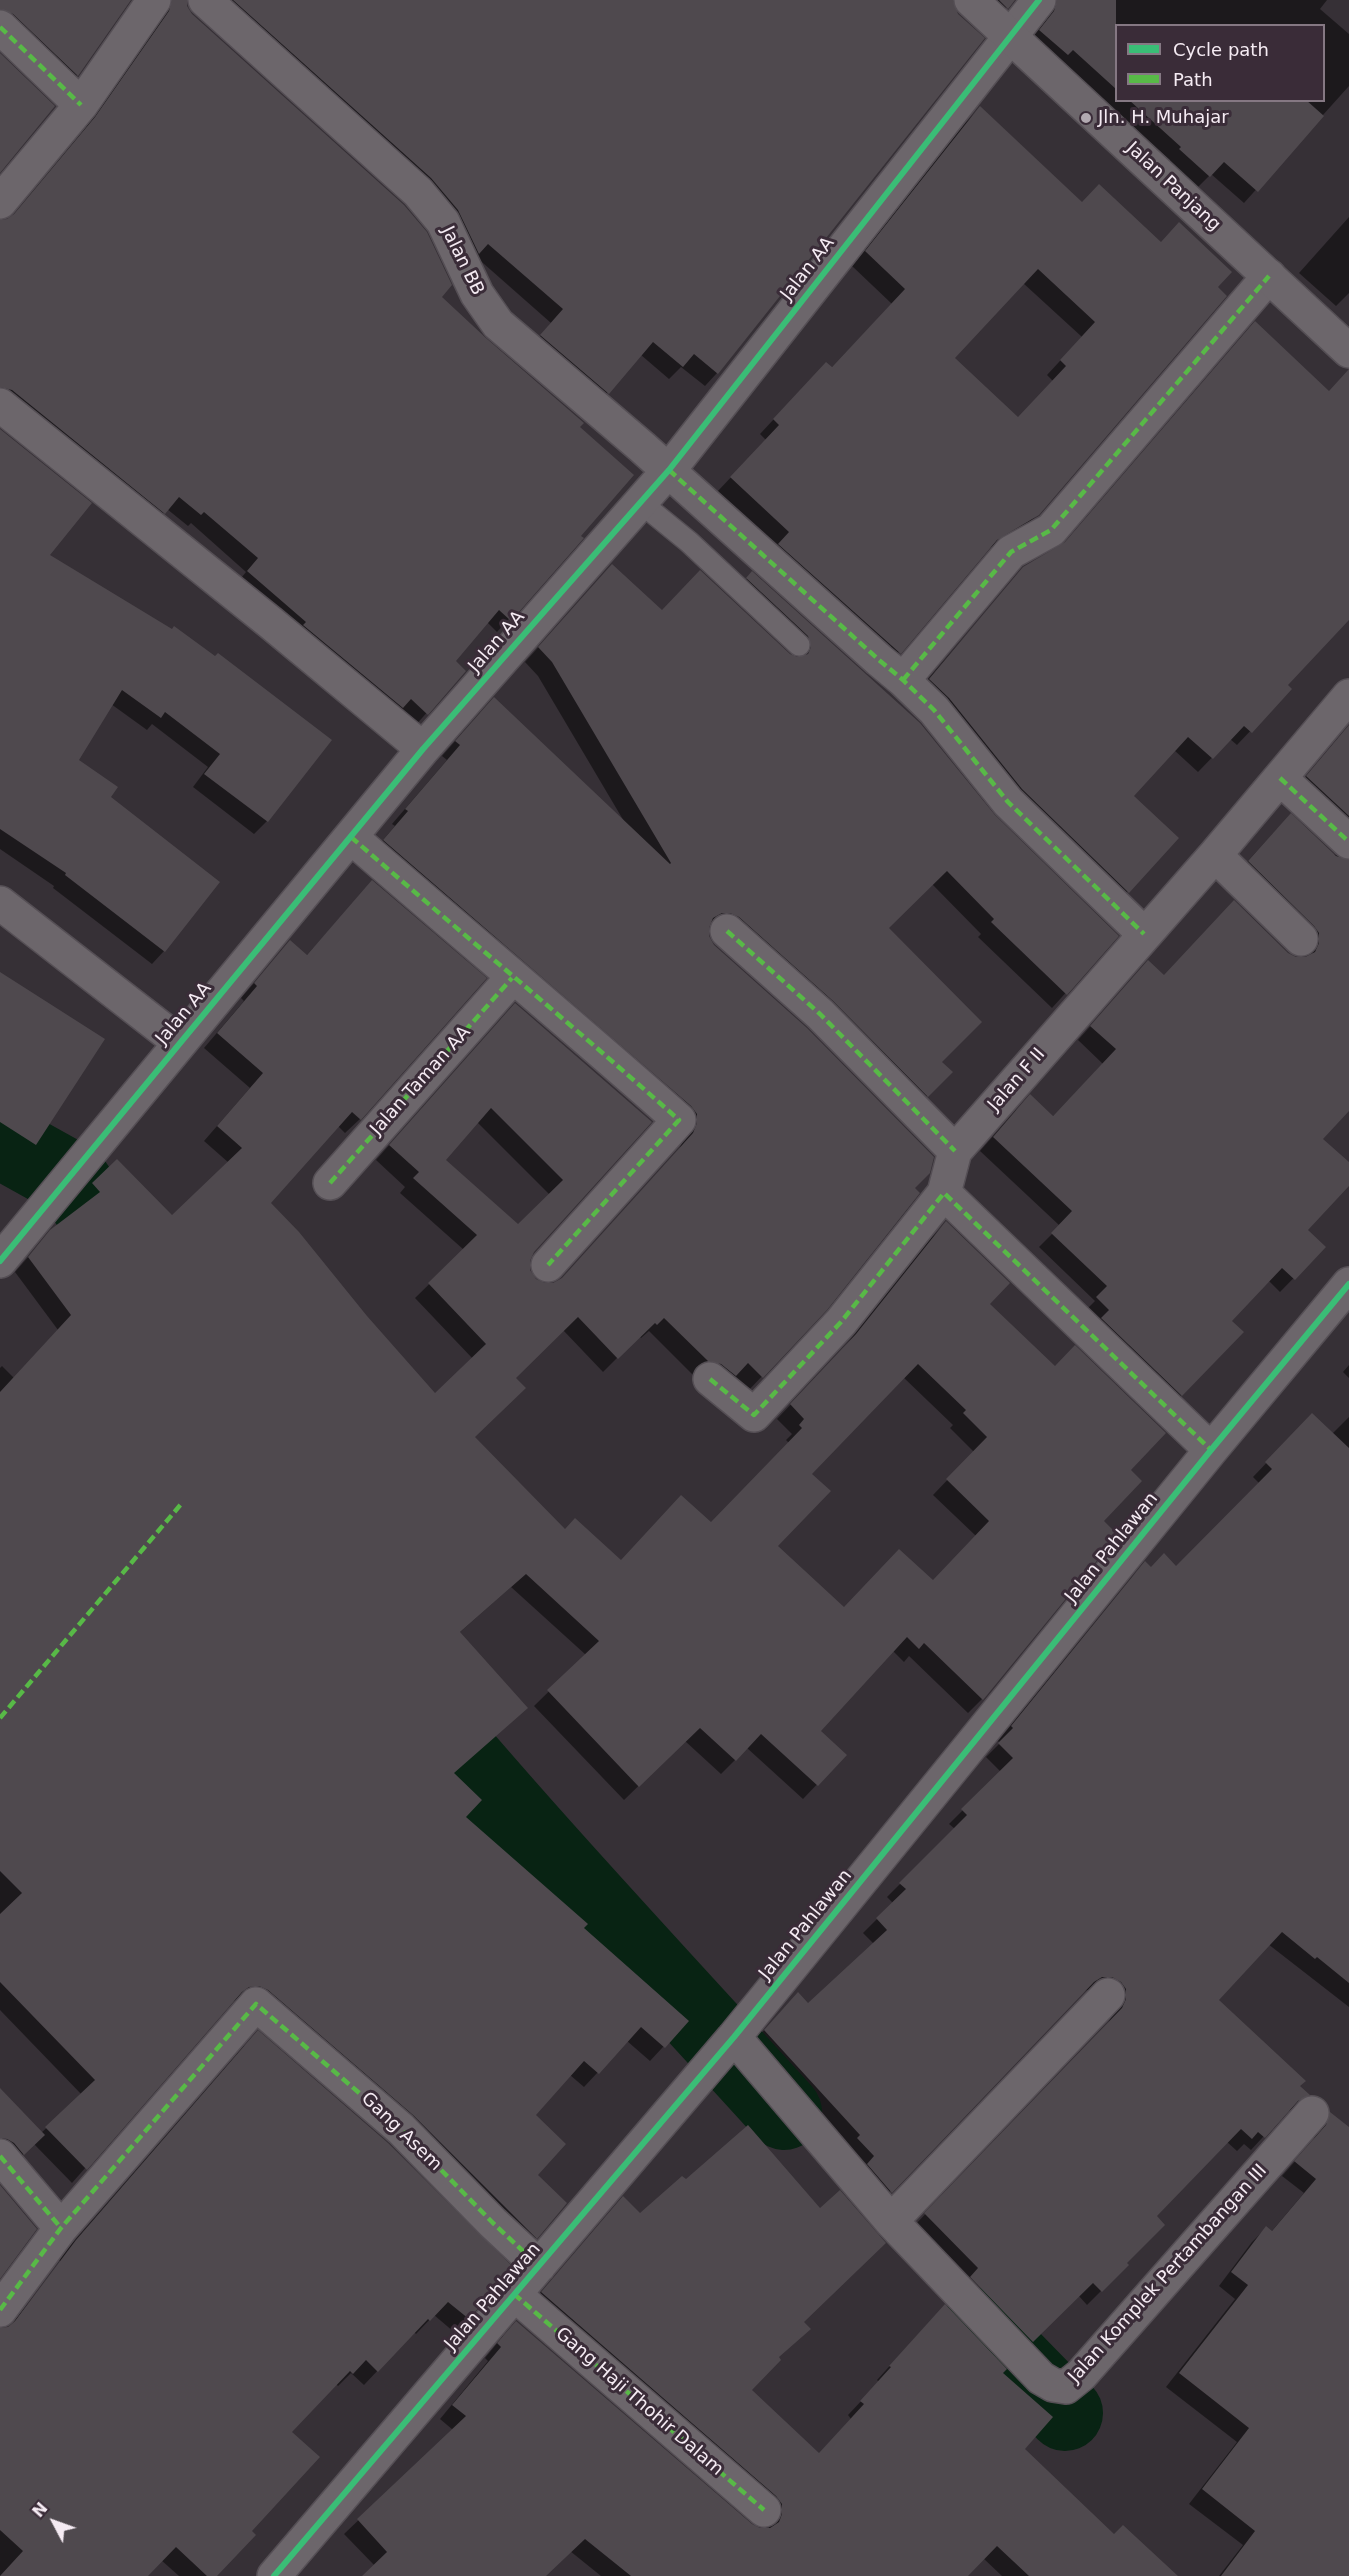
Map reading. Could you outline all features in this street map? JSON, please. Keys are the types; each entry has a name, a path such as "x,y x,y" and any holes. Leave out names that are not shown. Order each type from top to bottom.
{"street":[{"path":"0,202 81,105 154,0"},
{"name":"Jalan BB","path":"205,0 418,192 443,222 477,294 498,324 669,470 903,680 934,710 1008,802 1144,934"},
{"name":"Jalan Panjang","path":"971,0 1349,351"},
{"name":"Jalan AA","path":"0,1262 179,1042 423,749 669,470 1039,0"},
{"path":"0,27 81,105"},
{"path":"903,680 1011,552 1051,530 1269,276"},
{"path":"0,405 423,749"},
{"name":"Jalan F II","path":"944,1193 955,1151 1215,855 1349,696"},
{"path":"1280,778 1349,842"},
{"path":"351,837 679,1120 548,1265"},
{"path":"1215,855 1301,939"},
{"path":"0,903 179,1042"},
{"path":"727,931 820,1014 955,1151"},
{"name":"Jalan Taman AA","path":"330,1183 512,978"},
{"path":"710,1378 754,1415 841,1322 944,1193 1211,1450"},
{"name":"Jalan Pahlawan","path":"274,2576 707,2069 1349,1284"},
{"path":"891,2221 1108,1995"},
{"name":"Gang Asem","path":"61,2228 256,2004 401,2129 493,2223 539,2266"},
{"name":"Jalan Komplek Pertambangan III","path":"731,2040 891,2221 1041,2378 1053,2385 1066,2387 1082,2375 1312,2113"},
{"path":"0,2156 61,2228 0,2310"},
{"name":"Gang Haji Thohir Dalam","path":"514,2294 764,2510"}],"lane":[{"path":"640,502 689,542 799,645"}],"building":[{"path":"0,0 131,0 78,76 13,14 0,9"},
{"path":"172,0 187,0 187,6 192,14 404,205 427,232 452,285 442,297 584,423 580,427 634,475 581,536 584,538 511,621 499,610 456,661 466,671 428,715 411,699 403,708 303,625 306,622 247,571 258,558 204,512 201,515 179,497 165,514 12,390 0,387 0,220 7,219 14,214 95,117 169,11"},
{"path":"233,0 953,0 958,14 985,38 718,374 694,354 683,367 653,342 609,394 540,335 563,309 488,244 479,254 458,210 431,178"},
{"path":"999,0 1015,0 1008,9"},
{"path":"1057,0 1116,0 1115,88 1073,50 1068,55 1039,30 1054,11"},
{"path":"0,53 55,106 0,173"},
{"path":"1131,102 1308,102 1324,116 1258,192 1224,162 1210,177 1179,149 1181,147"},
{"path":"980,106 1082,202 1099,184 1161,242 1179,222 1232,272 1218,287 1227,296 1039,515 997,540 901,654 778,544 789,532 730,477 779,425 773,419 826,362 832,367 905,289 865,251","holes":["1038,269 1095,322 1060,360 1066,366 1018,417 955,358"]},
{"path":"1255,321 1329,391 1349,369 1349,620 1288,685 1292,689 1252,733 1244,726 1213,759 1188,737 1134,796 1179,838 1129,893 1022,789 949,698 929,679 1023,567 1065,542"},
{"path":"0,429 92,503 50,555 172,629 174,626 215,656 218,653 332,740 268,822 204,774 220,754 165,712 161,718 122,690 79,760 118,787 111,797 220,882 165,952 65,875 66,873 0,829"},
{"path":"612,564 662,610 700,570 790,654 797,657 808,654 811,647 808,636 746,578 752,571 920,723 995,815 1119,936 1067,995 991,922 994,919 947,871 889,928 982,1022 942,1062 953,1072 928,1097 833,1001 739,917 730,913 722,913 713,918 709,936 714,945 807,1028 934,1157 930,1173 915,1188 920,1193 827,1310 763,1378 748,1363 736,1376 721,1364 708,1361 664,1318 657,1325 655,1323 618,1359 578,1317 516,1378 526,1388 475,1437 565,1529 575,1518 621,1560 681,1495 711,1522 802,1428 799,1425 804,1419 790,1404 856,1334 946,1221 1010,1283 990,1304 1055,1366 1075,1345 1166,1433 1131,1470 1142,1481 1104,1521 1118,1535 983,1700 924,1643 919,1649 907,1637 821,1731 847,1755 818,1786 761,1734 736,1761 700,1728 639,1787 547,1690 599,1641 526,1574 460,1632 528,1708 454,1773 482,1800 466,1817 588,1924 584,1928 689,2021 665,2048 641,2027 599,2074 584,2061 536,2115 566,2144 538,2175 567,2203 537,2239 413,2115 268,1990 259,1986 249,1987 242,1992 87,2170 45,2127 95,2080 0,1982 0,1914 22,1893 0,1871 0,1392 71,1315 28,1257 50,1230 100,1192 92,1183 117,1159 172,1215 242,1148 217,1126 263,1073 217,1033 257,986 254,983 290,940 307,955 372,880 487,978 361,1120 352,1112 271,1203 299,1232 367,1316 435,1393 486,1344 428,1283 477,1235 413,1178 419,1172 389,1145 515,1003 652,1122 534,1252 530,1261 530,1270 536,1279 545,1283 553,1283 562,1278 693,1133 697,1123 697,1114 691,1106 383,840 408,811 405,809 460,745 455,741 494,697 671,863 552,662 538,647","holes":["491,1108 563,1180 518,1224 446,1160","918,1364 966,1410 963,1413 987,1437 946,1479 989,1521 933,1580 899,1549 844,1607 778,1546 831,1491 812,1474"]},
{"path":"1349,725 1349,816 1306,776"},
{"path":"1291,813 1336,856 1349,860 1349,1111 1323,1139 1349,1162 1349,1186 1308,1230 1326,1247 1295,1280 1282,1268 1232,1321 1244,1332 1182,1396 1101,1318 1109,1310 1096,1297 1107,1286 1051,1233 1072,1211 993,1137 1030,1094 1053,1116 1116,1049 1090,1026 1148,960 1164,975 1234,900 1288,953 1296,957 1305,957 1315,952 1319,943 1319,933 1314,926 1248,861"},
{"path":"0,972 105,1039 36,1145 0,1122"},
{"path":"1312,1413 1349,1448 1349,1983 1282,1932 1219,2000 1306,2081 1300,2086 1310,2095 1298,2101 1265,2138 1258,2132 1252,2139 1241,2129 1157,2216 1165,2225 1127,2263 1129,2265 1102,2292 1093,2283 1033,2342 970,2277 978,2268 924,2213 1122,2008 1126,1999 1126,1989 1121,1982 1112,1977 1102,1977 1094,1982 892,2193 867,2164 874,2156 857,2138 860,2135 764,2030 798,1992 808,2003 887,1930 876,1918 906,1889 899,1883 967,1815 961,1809 1013,1758 998,1743 1013,1728 1011,1726 1145,1561 1151,1567 1164,1553 1176,1566 1272,1469 1265,1462"},
{"path":"258,2030 388,2143 513,2267 469,2319 448,2302 430,2321 428,2319 378,2372 366,2360 353,2374 350,2371 292,2432 320,2457 252,2531 256,2535 217,2576 207,2576 176,2547 148,2576 0,2576 23,2551 0,2530 0,2328 8,2327 15,2321 76,2240"},
{"path":"0,2088 45,2135 24,2155 14,2143 0,2138"},
{"path":"1330,2112 1349,2127 1349,2576 1221,2576 1255,2531 1202,2489 1249,2428 1179,2373 1248,2285 1231,2272 1266,2226 1272,2231 1316,2179 1294,2161 1326,2125"},
{"path":"748,2125 820,2208 840,2190 886,2243 804,2322 811,2329 779,2357 781,2360 752,2390 819,2453 864,2404 860,2401 891,2367 889,2366 945,2304 1007,2369 1003,2373 1053,2417 1025,2449 1114,2534 1123,2525 1178,2576 1029,2576 997,2546 968,2576 631,2576 585,2539 546,2576 362,2576 387,2552 357,2519 466,2416 452,2405 501,2347 497,2343 516,2321 752,2524 760,2528 770,2528 779,2522 782,2504 776,2496 541,2292 623,2196 640,2213 682,2176 686,2179"},
{"path":"0,2185 37,2229 0,2279"}],"waterway":[{"path":"0,1140 72,1180 147,1289"},
{"path":"400,1682 542,1846 784,2112"},
{"path":"980,2326 1065,2413"}],"marked path":[{"path":"0,27 81,105"},
{"path":"903,680 1011,552 1051,530 1269,276"},
{"path":"669,470 934,710 1008,802 1144,934"},
{"path":"1280,778 1349,842"},
{"path":"351,837 679,1120 548,1265"},
{"path":"727,931 820,1014 955,1151"},
{"path":"330,1183 512,978"},
{"path":"710,1379 754,1415 841,1322 944,1193 1211,1450"},
{"path":"0,1718 182,1503"},
{"path":"0,2310 61,2228 256,2004 401,2129 493,2223 539,2266"},
{"path":"0,2156 61,2228"},
{"path":"514,2294 764,2510"}],"cycle path":[{"path":"0,1261 423,749 669,470 1039,0"},
{"path":"274,2576 734,2037 1211,1450 1349,1284"}],"place":[{"name":"Jln. H. Muhajar","path":"1086,118"}]}
